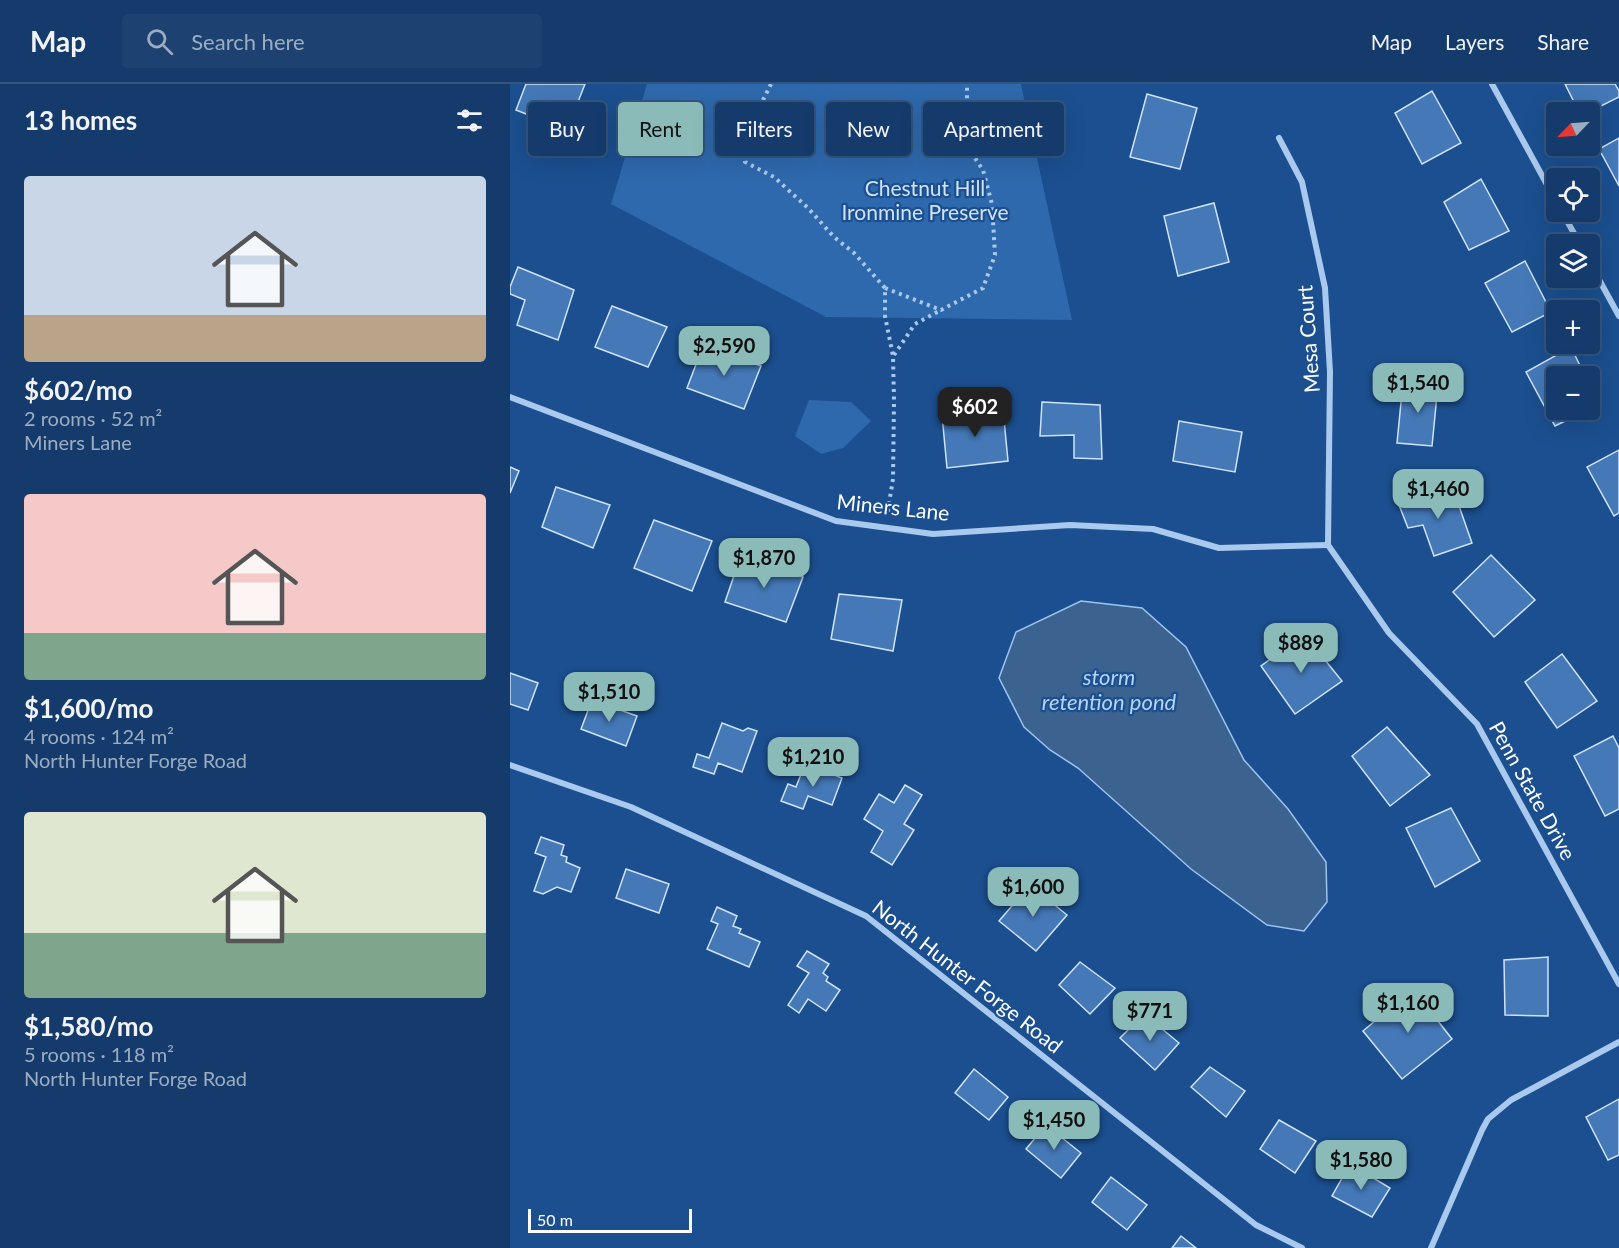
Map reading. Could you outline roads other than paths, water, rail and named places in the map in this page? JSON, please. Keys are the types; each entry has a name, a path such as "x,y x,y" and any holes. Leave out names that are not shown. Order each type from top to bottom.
{"street":[{"path":"1492,84 1546,183"},
{"name":"Mesa Court","path":"1279,138 1302,182 1325,288 1330,372 1328,545"},
{"path":"1600,281 1619,316"},
{"name":"Miners Lane","path":"510,396 836,521 933,534 1070,525 1153,529 1219,548 1328,545"},
{"name":"Penn State Drive","path":"1328,545 1389,633 1477,724 1619,984"},
{"name":"North Hunter Forge Road","path":"510,765 631,807 866,916 1256,1225 1302,1248"},
{"path":"1431,1248 1488,1119 1511,1100 1619,1042"}],"water":[{"name":"storm retention pond","path":"1081,601 1142,608 1186,647 1244,760 1288,809 1326,862 1327,902 1304,931 1267,925 1191,869 1078,768 1050,750 1024,727 999,678 1016,632"}],"park label":[{"name":"Chestnut Hill Ironmine Preserve","path":"925,201"}]}
